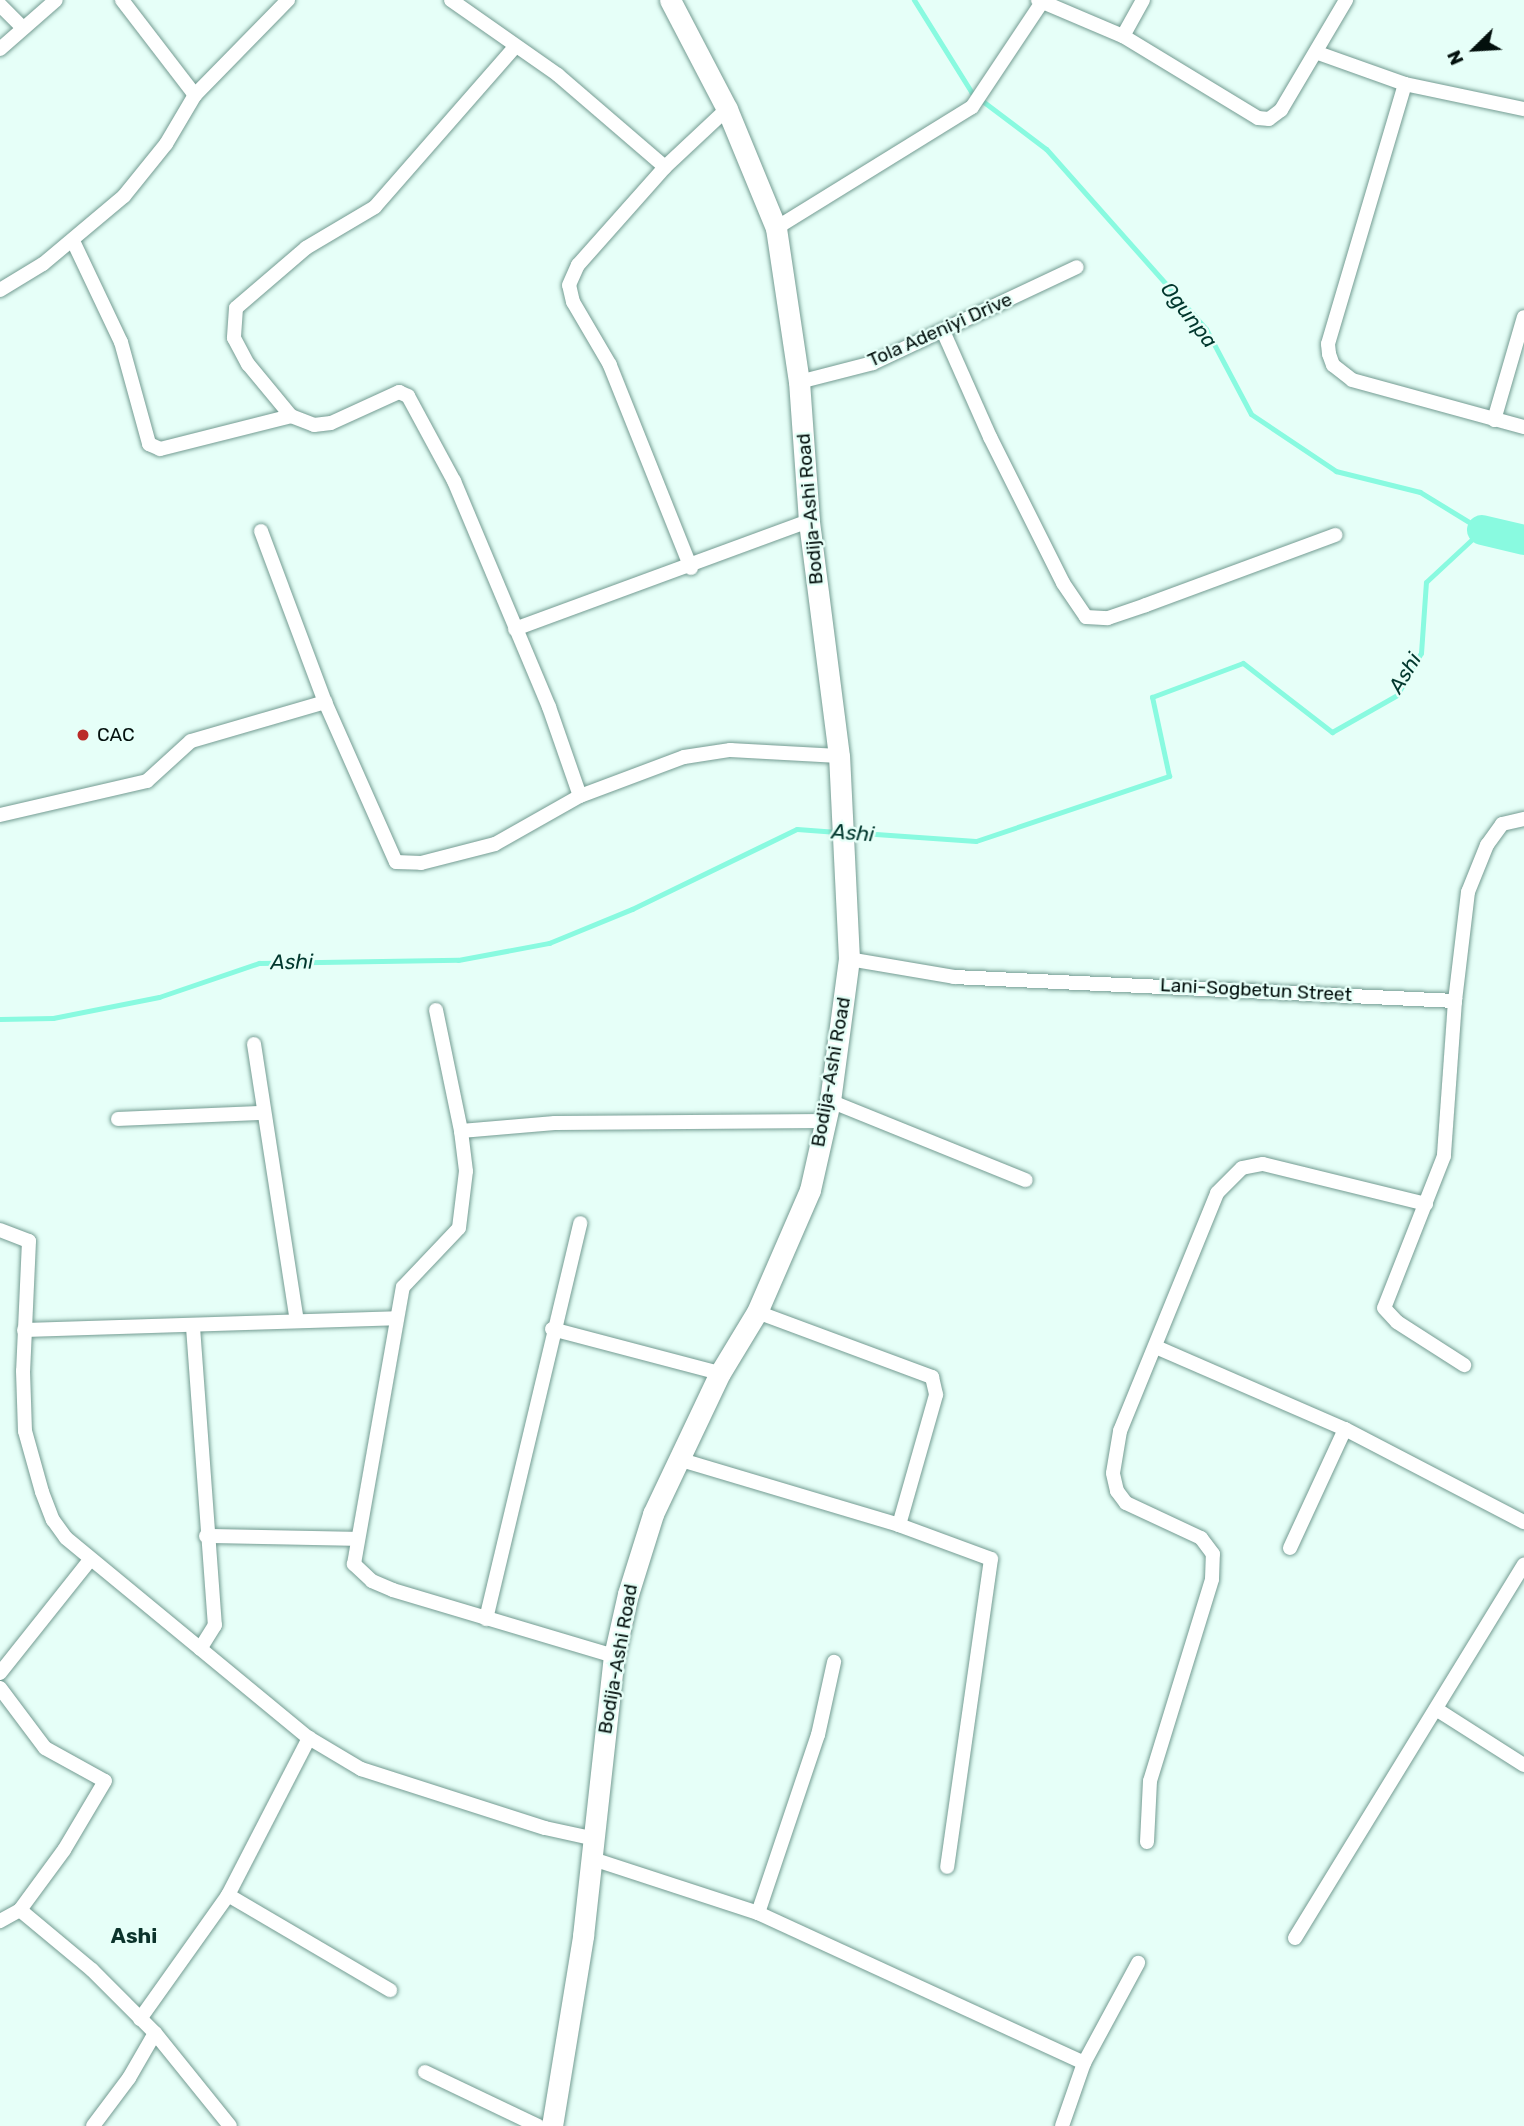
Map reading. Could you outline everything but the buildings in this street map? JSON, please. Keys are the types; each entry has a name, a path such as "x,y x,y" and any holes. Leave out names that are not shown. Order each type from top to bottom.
{"street":[{"path":"0,49 56,0"},
{"path":"122,0 195,95"},
{"path":"0,290 73,241 144,174 195,95 288,0"},
{"path":"451,0 514,47 558,75 665,167"},
{"name":"Bodija-Ashi Road","path":"552,2126 568,2048 594,1849 614,1656 642,1546 678,1459 720,1373 757,1312 810,1190 827,1111 849,959 848,859 839,756 809,521 799,382 776,228 727,109 670,0"},
{"path":"1123,36 1143,0"},
{"path":"776,228 972,107 1040,1 1123,36 1258,118 1269,119 1281,110 1318,52 1346,0"},
{"path":"0,5 22,27"},
{"path":"514,47 388,194 306,248 236,308 234,338 248,364 291,416 314,425 331,423 399,392 408,396 454,481 580,796"},
{"path":"1318,52 1405,84 1524,108"},
{"path":"1405,84 1328,344 1329,354 1333,365 1352,380 1524,427"},
{"path":"691,568 610,365 573,302 569,285 578,265 665,167 727,109"},
{"path":"73,241 121,342 149,444 160,449 291,416"},
{"name":"Tola Adeniyi Drive","path":"799,382 873,363 1077,267"},
{"path":"1494,420 1524,317"},
{"path":"943,331 1063,583 1086,617 1108,618 1335,536"},
{"path":"515,629 691,568 809,521"},
{"path":"261,531 325,702 396,862 421,863 495,844 580,796 684,757 730,750 839,756"},
{"path":"0,815 147,781 191,741 325,702"},
{"path":"1464,1365 1397,1322 1384,1308 1444,1156 1455,1001 1468,892 1487,845 1502,824 1524,819"},
{"name":"Lani-Sogbetun Street","path":"849,959 954,977 1455,1001"},
{"path":"436,1010 461,1132 466,1171 459,1228 403,1287 356,1539 354,1564 372,1581 486,1619 614,1656"},
{"path":"254,1044 298,1321"},
{"path":"461,1132 555,1123 827,1111 1026,1180"},
{"path":"118,1119 264,1113"},
{"path":"1147,1842 1150,1781 1212,1579 1213,1555 1200,1538 1126,1503 1117,1491 1113,1473 1120,1431 1217,1192 1242,1168 1263,1164 1426,1204"},
{"path":"486,1619 552,1329 580,1223"},
{"path":"0,1230 29,1241 24,1330 25,1431 39,1484 53,1520 89,1561 309,1738 361,1769 594,1849 758,1913 1084,2063"},
{"path":"757,1312 932,1377 936,1395 900,1525"},
{"path":"24,1330 193,1327 397,1318"},
{"path":"193,1327 206,1536 215,1625 200,1649"},
{"path":"552,1329 720,1373"},
{"path":"1156,1347 1345,1429 1524,1522"},
{"path":"1290,1548 1345,1429"},
{"path":"678,1459 900,1525 979,1552 991,1559 993,1569 947,1867"},
{"path":"206,1536 356,1539"},
{"path":"0,1673 89,1561"},
{"path":"1295,1938 1524,1565"},
{"path":"758,1913 818,1735 834,1662"},
{"path":"0,1688 45,1748 105,1781 64,1850 20,1910 0,1921"},
{"path":"1436,1709 1524,1765"},
{"path":"140,2019 228,1895 309,1738"},
{"path":"228,1895 390,1990"},
{"path":"20,1910 92,1970 155,2033 230,2126"},
{"path":"1062,2126 1084,2063 1138,1963"},
{"path":"93,2126 129,2078 155,2033"},
{"path":"425,2072 538,2126"}],"waterway":[{"name":"Ashi","path":"847,832 976,841 1169,776 1152,697 1243,663 1332,732 1397,695 1421,653 1426,582 1482,530 1420,492 1336,471 1251,414 1206,329 1046,149 972,93 914,0"},
{"name":"Ogunpa","path":"1482,530 1524,540"},
{"name":"Ashi","path":"0,1019 53,1018 159,997 259,963 458,960 549,943 632,909 797,829 837,832"}],"place":[{"name":"CAC","path":"83,735"}],"district":[{"name":"Ashi","path":"134,1936"}]}
